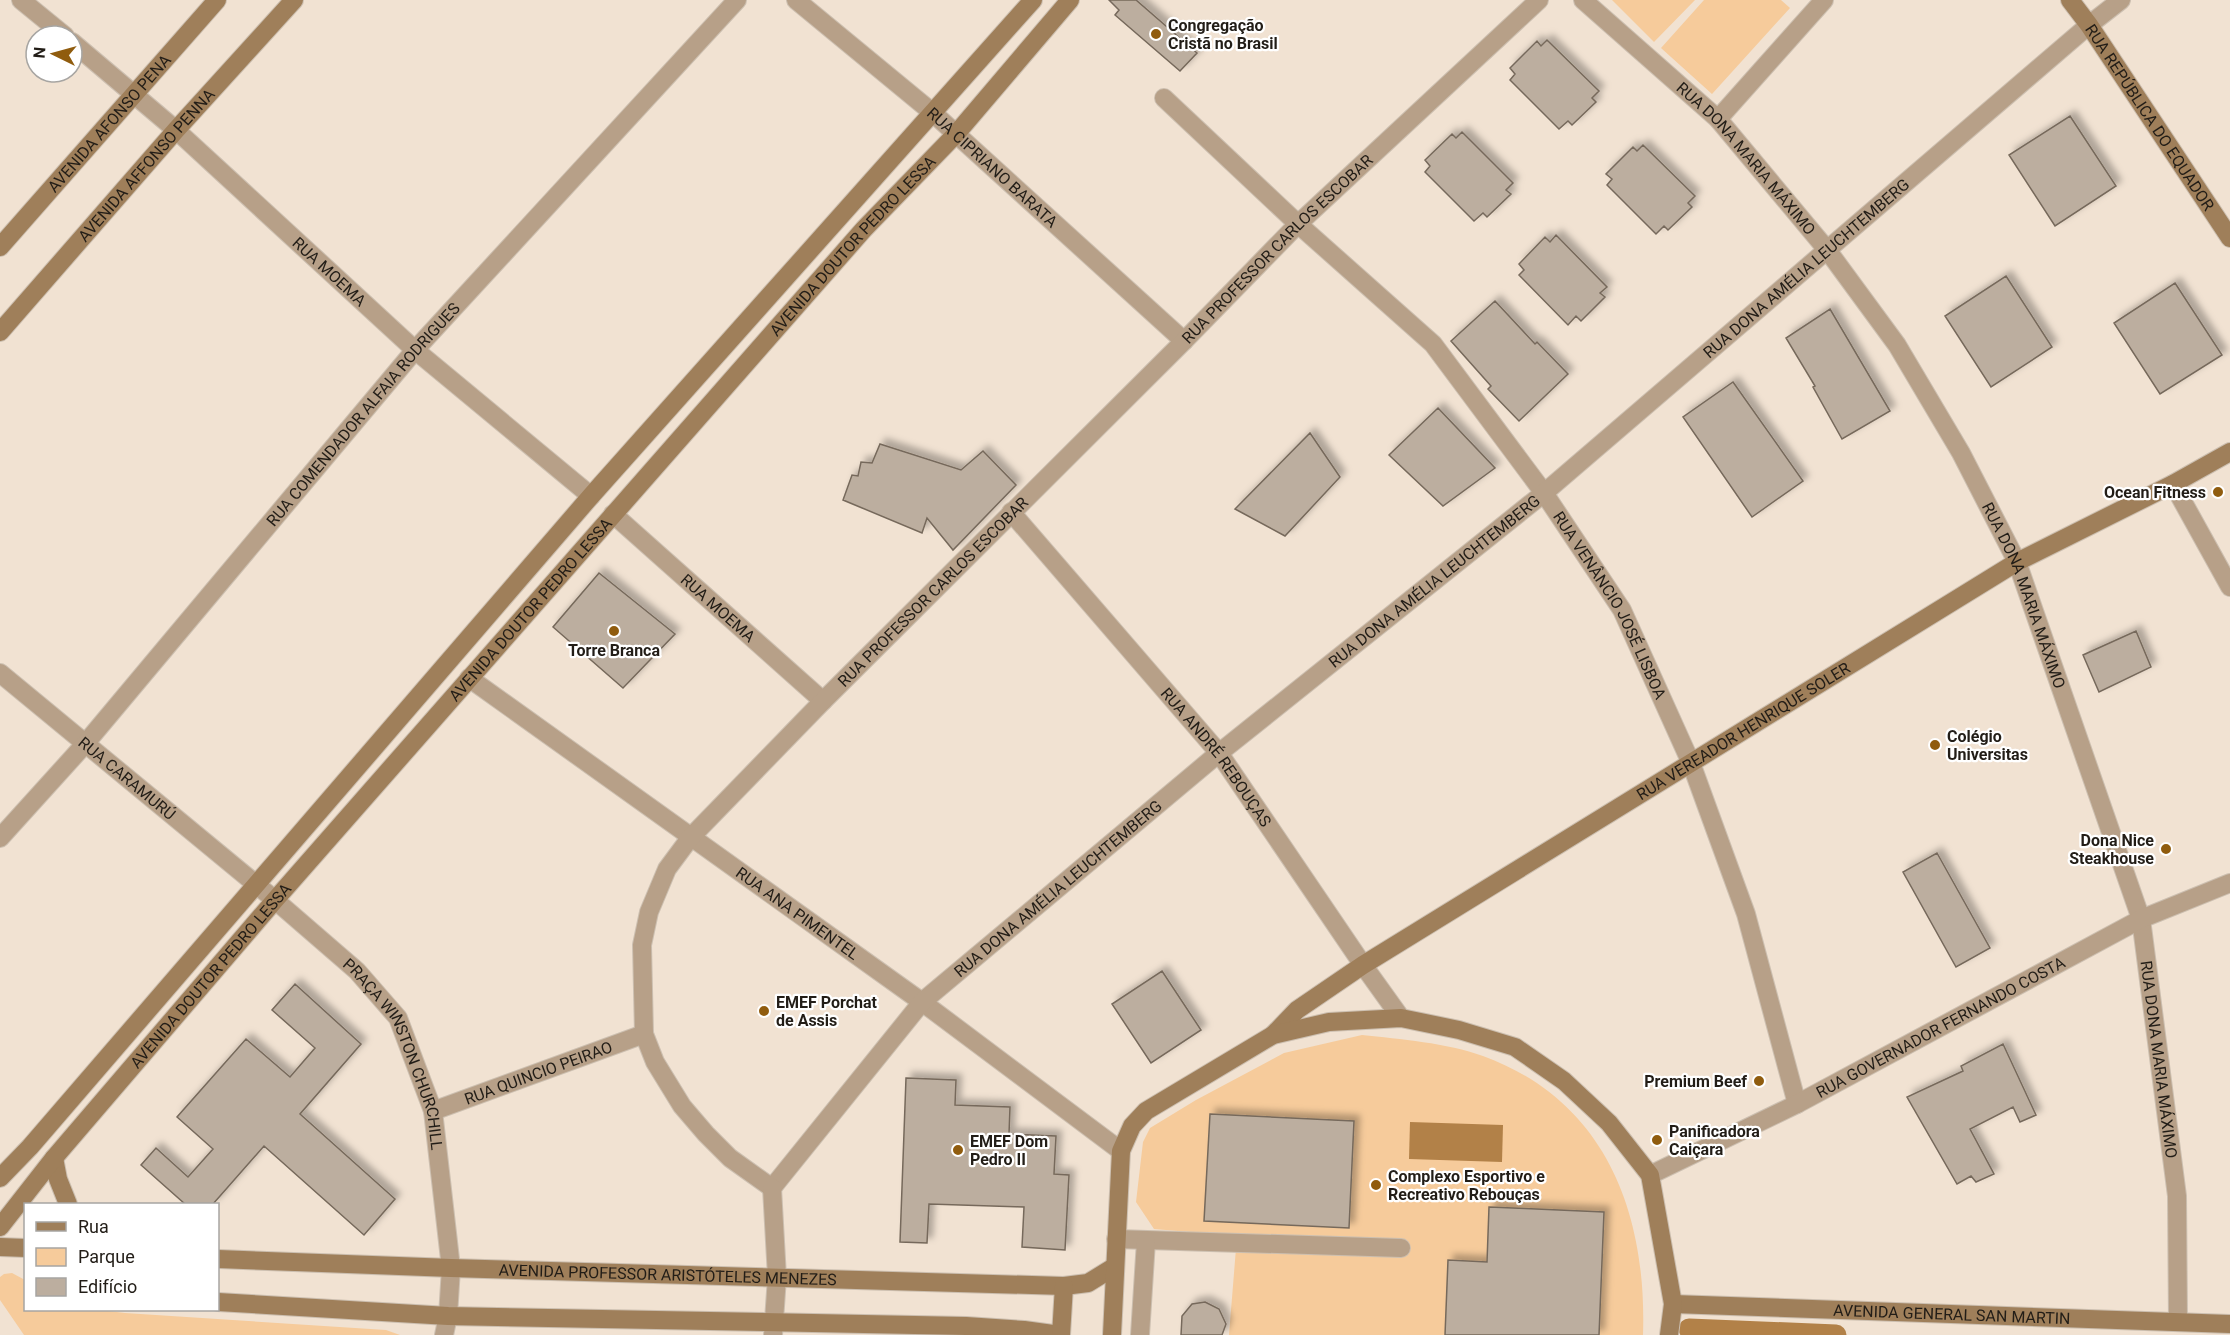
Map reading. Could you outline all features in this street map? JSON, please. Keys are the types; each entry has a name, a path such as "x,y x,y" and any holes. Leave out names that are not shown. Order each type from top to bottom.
{"main road":[{"name":"AVENIDA AFONSO PENA","path":"0,247 217,0"},
{"name":"AVENIDA AFFONSO PENNA","path":"0,332 176,130 294,0"},
{"name":"AVENIDA DOUTOR PEDRO LESSA","path":"0,1178 30,1147 591,496 1033,0"},
{"name":"AVENIDA DOUTOR PEDRO LESSA","path":"0,1227 54,1158 275,900 864,229 956,134 1070,0"},
{"name":"RUA REPÚBLICA DO EQUADOR","path":"2070,0 2089,25 2230,238"},
{"name":"RUA VEREADOR HENRIQUE SOLER","path":"1273,1035 1297,1010 1363,965 2017,562 2173,484 2230,452"},
{"path":"1112,1335 1121,1151 1132,1126 1146,1111 1273,1035 1329,1022 1401,1018 1459,1030 1515,1047 1564,1081 1609,1123 1650,1175 1673,1304 1669,1335"},
{"path":"54,1158 58,1179 68,1203"},
{"path":"0,1247 24,1248"},
{"name":"AVENIDA PROFESSOR ARISTÓTELES MENEZES","path":"219,1259 451,1269 1065,1286 1088,1283 1114,1267"},
{"path":"219,1302 448,1316 774,1328 966,1326 1061,1335 1065,1286"},
{"name":"AVENIDA GENERAL SAN MARTIN","path":"1673,1304 2230,1324"}],"street":[{"path":"21,0 50,24"},
{"name":"RUA COMENDADOR ALFAIA RODRIGUES","path":"0,838 85,744 415,350 737,0"},
{"name":"RUA CIPRIANO BARATA","path":"796,0 933,113 1184,341"},
{"name":"RUA PROFESSOR CARLOS ESCOBAR","path":"772,1188 730,1158 682,1106 660,1071 644,1034 642,945 649,912 667,869 690,838 823,701 1298,224 1539,0"},
{"name":"RUA DONA MARIA MÁXIMO","path":"1582,0 1718,119 1828,251 1897,345 1961,453 2017,562 2141,919 2177,1196 2178,1322"},
{"path":"1718,119 1824,0"},
{"name":"RUA DONA AMÉLIA LEUCHTEMBERG","path":"772,1188 922,1002 1220,753 1544,493 2121,0"},
{"name":"RUA MOEMA","path":"84,52 176,130 415,350 591,496"},
{"name":"RUA VENÂNCIO JOSÉ LISBOA","path":"1164,98 1298,224 1433,344 1544,493 1622,610 1691,763 1746,914 1797,1104"},
{"path":"2173,484 2230,587"},
{"name":"RUA ANDRÉ REBOUÇAS","path":"1011,512 1220,753 1401,1018"},
{"name":"RUA MOEMA","path":"613,514 823,701"},
{"name":"RUA CARAMURÚ","path":"0,673 256,884"},
{"name":"RUA ANA PIMENTEL","path":"469,678 922,1002 1121,1151"},
{"name":"RUA GOVERNADOR FERNANDO COSTA","path":"1650,1175 1797,1104 2141,919 2230,883"},
{"name":"PRAÇA WINSTON CHURCHILL","path":"256,884 357,971 398,1018 433,1111 451,1269 448,1316 444,1335"},
{"name":"RUA QUINCIO PEIRAO","path":"433,1111 644,1034"},
{"path":"772,1188 777,1277 774,1328"},
{"path":"1116,1239 1401,1248"},
{"path":"1140,1335 1146,1240"}],"green space":[{"path":"1612,0 1695,0 1654,42"},
{"path":"1704,0 1781,0 1790,8 1712,94 1661,48"},
{"name":"Complexo Esportivo e Recreativo Rebouças","path":"1362,1035 1439,1045 1483,1056 1525,1076 1560,1101 1589,1132 1611,1167 1627,1205 1637,1246 1642,1290 1643,1335 1229,1335 1237,1236 1154,1229 1136,1202 1143,1142 1150,1128 1196,1100 1284,1053"},
{"path":"12,1273 24,1279 24,1311 108,1311 386,1330 400,1335 24,1335 0,1300 0,1277"}],"shaded area":[{"path":"1410,1122 1503,1125 1502,1162 1409,1159"}],"building":[{"name":"Congregação Cristã no Brasil","path":"1109,0 1136,0 1197,53 1180,71 1115,15 1119,10"},
{"path":"1547,40 1599,91 1592,98 1596,102 1572,125 1568,121 1559,129 1510,80 1515,74 1510,68 1537,41 1541,46"},
{"path":"2070,116 2116,186 2055,226 2009,155"},
{"path":"1462,132 1513,183 1506,190 1511,194 1487,217 1483,213 1474,221 1425,172 1430,166 1425,160 1452,134 1456,138"},
{"path":"1643,145 1695,196 1688,203 1692,207 1668,230 1664,226 1656,234 1607,185 1612,179 1606,174 1633,147 1637,151"},
{"path":"1556,235 1607,287 1600,293 1605,297 1581,321 1576,316 1568,325 1519,275 1524,270 1519,264 1545,237 1550,242"},
{"path":"2006,276 2052,347 1991,387 1945,316"},
{"path":"2175,283 2222,355 2160,394 2114,323"},
{"path":"1495,301 1535,344 1537,342 1568,374 1519,421 1488,389 1491,386 1451,341"},
{"path":"1830,309 1890,411 1842,439 1813,387 1815,386 1786,338"},
{"path":"1733,382 1803,481 1752,517 1683,417"},
{"path":"1438,408 1495,468 1443,506 1389,455"},
{"path":"1310,433 1340,477 1285,536 1235,509"},
{"path":"880,444 961,470 983,451 1016,485 953,550 927,518 922,533 843,500 852,475 858,476 861,462 872,463"},
{"name":"Torre Branca","path":"599,573 675,634 623,688 553,627"},
{"path":"2136,631 2151,667 2099,692 2083,655"},
{"path":"1937,853 1990,948 1956,967 1903,872"},
{"path":"1162,971 1201,1030 1151,1063 1112,1004"},
{"path":"295,984 361,1044 300,1114 395,1199 364,1235 264,1146 214,1203 184,1203 141,1165 156,1148 188,1177 213,1149 177,1117 246,1039 290,1077 315,1048 272,1010"},
{"path":"2003,1044 2036,1115 2020,1122 2013,1107 1970,1129 1994,1174 1976,1182 1971,1176 1957,1184 1907,1097 1963,1071 1961,1066"},
{"path":"906,1078 956,1080 955,1105 1010,1107 1009,1134 1056,1136 1054,1174 1069,1175 1065,1250 1022,1247 1024,1207 929,1204 927,1243 900,1242"},
{"path":"1210,1114 1354,1121 1349,1228 1204,1221"},
{"path":"1489,1207 1604,1212 1599,1335 1445,1335 1448,1260 1487,1262"},
{"path":"1205,1302 1219,1309 1226,1324 1222,1335 1181,1335 1182,1316 1192,1304"}],"waterway":[{"path":"1689,1329 1836,1335"}],"place":[{"name":"Congregação Cristã no Brasil","path":"1156,34"},
{"name":"Ocean Fitness","path":"2218,492"},
{"name":"Torre Branca","path":"614,631"},
{"name":"Colégio Universitas","path":"1935,745"},
{"name":"Dona Nice Steakhouse","path":"2166,849"},
{"name":"EMEF Porchat de Assis","path":"764,1011"},
{"name":"Premium Beef","path":"1759,1081"},
{"name":"Panificadora Caiçara","path":"1657,1140"},
{"name":"EMEF Dom Pedro II","path":"958,1150"},
{"name":"Complexo Esportivo e Recreativo Rebouças","path":"1376,1185"}]}
